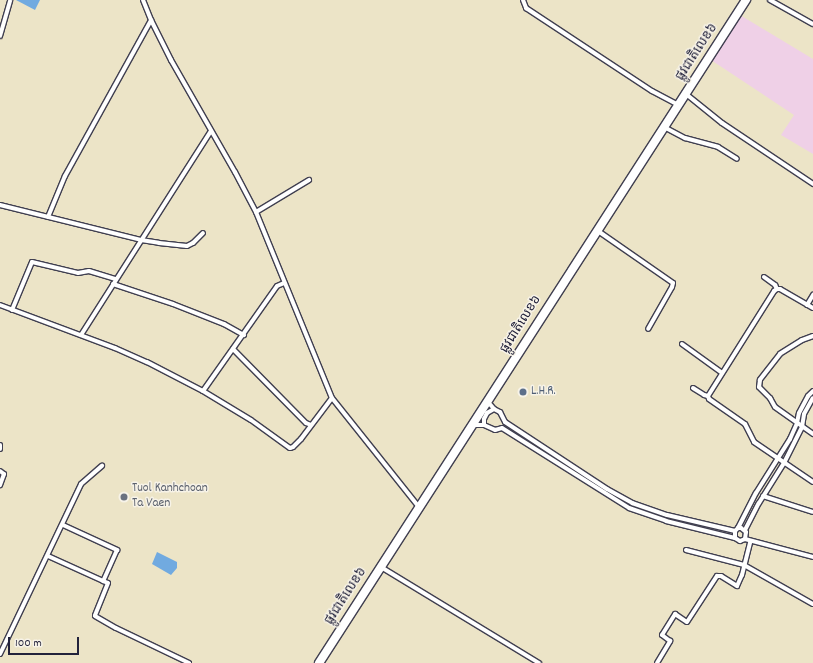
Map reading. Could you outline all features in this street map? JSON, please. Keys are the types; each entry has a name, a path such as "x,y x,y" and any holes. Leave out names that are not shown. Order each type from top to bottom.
{"highway":[{"name":"ផ្លូវជាតិលេខ៦","path":"319,663 746,0"}],"street":[{"path":"0,36 10,0"},
{"path":"143,0 151,20 171,60 256,212 332,398 419,507"},
{"path":"523,0 526,8 652,91 678,106"},
{"path":"770,0 813,24"},
{"path":"48,217 65,176 151,20"},
{"path":"685,94 722,123 813,184"},
{"path":"664,128 685,138 718,147 737,160"},
{"path":"81,335 211,131"},
{"path":"256,212 309,180"},
{"path":"0,205 141,240 187,246 193,243 203,232"},
{"path":"597,231 673,283 648,329"},
{"path":"12,310 32,262 78,273 89,271 116,279"},
{"path":"764,277 775,285 777,289 780,289 813,308"},
{"path":"203,391 244,335 277,286 284,283"},
{"path":"113,284 173,304 224,324 244,335"},
{"path":"708,396 774,291 777,289"},
{"path":"807,305 813,295"},
{"path":"0,305 141,359 203,391 251,420 290,448 293,447 332,398"},
{"path":"813,336 802,340 780,354 760,380 759,387 770,398 775,407 813,434"},
{"path":"682,344 722,373"},
{"path":"233,349 306,423 311,425"},
{"path":"693,388 704,396 708,396 709,399 745,424 754,442 813,482"},
{"path":"735,538 736,530 743,516 790,439 797,423 799,413 808,396 813,391"},
{"path":"745,539 747,534 745,530 763,496 784,463 802,427 804,414 813,398"},
{"path":"488,402 494,409 500,412 505,422 607,489 632,503 667,515 736,530 745,530"},
{"path":"484,425 484,419 487,413 494,409"},
{"path":"473,424 484,425 495,430 502,428 629,508 666,521 735,538 740,541 745,539 750,542 813,557"},
{"path":"0,654 63,525 81,484 102,466"},
{"path":"0,471 4,474 0,486"},
{"path":"763,496 813,512"},
{"path":"629,508 632,503"},
{"path":"63,525 117,550 103,581"},
{"path":"657,663 670,641 662,635 675,614 687,622 717,576 720,576 737,586 750,542"},
{"path":"686,550 744,565 813,604"},
{"path":"48,556 108,583 95,613 97,618 189,663"},
{"path":"381,567 539,663"}],"shaded area":[{"path":"740,15 813,59 813,154 781,135 794,115 711,60"}],"water":[{"path":"16,0 40,0 35,10"},
{"path":"157,552 177,562 177,568 171,575 152,564"}],"place":[{"name":"L.H.R.","path":"523,392"},
{"name":"Tuol Kanhchoan Ta Vaen","path":"124,497"}]}
